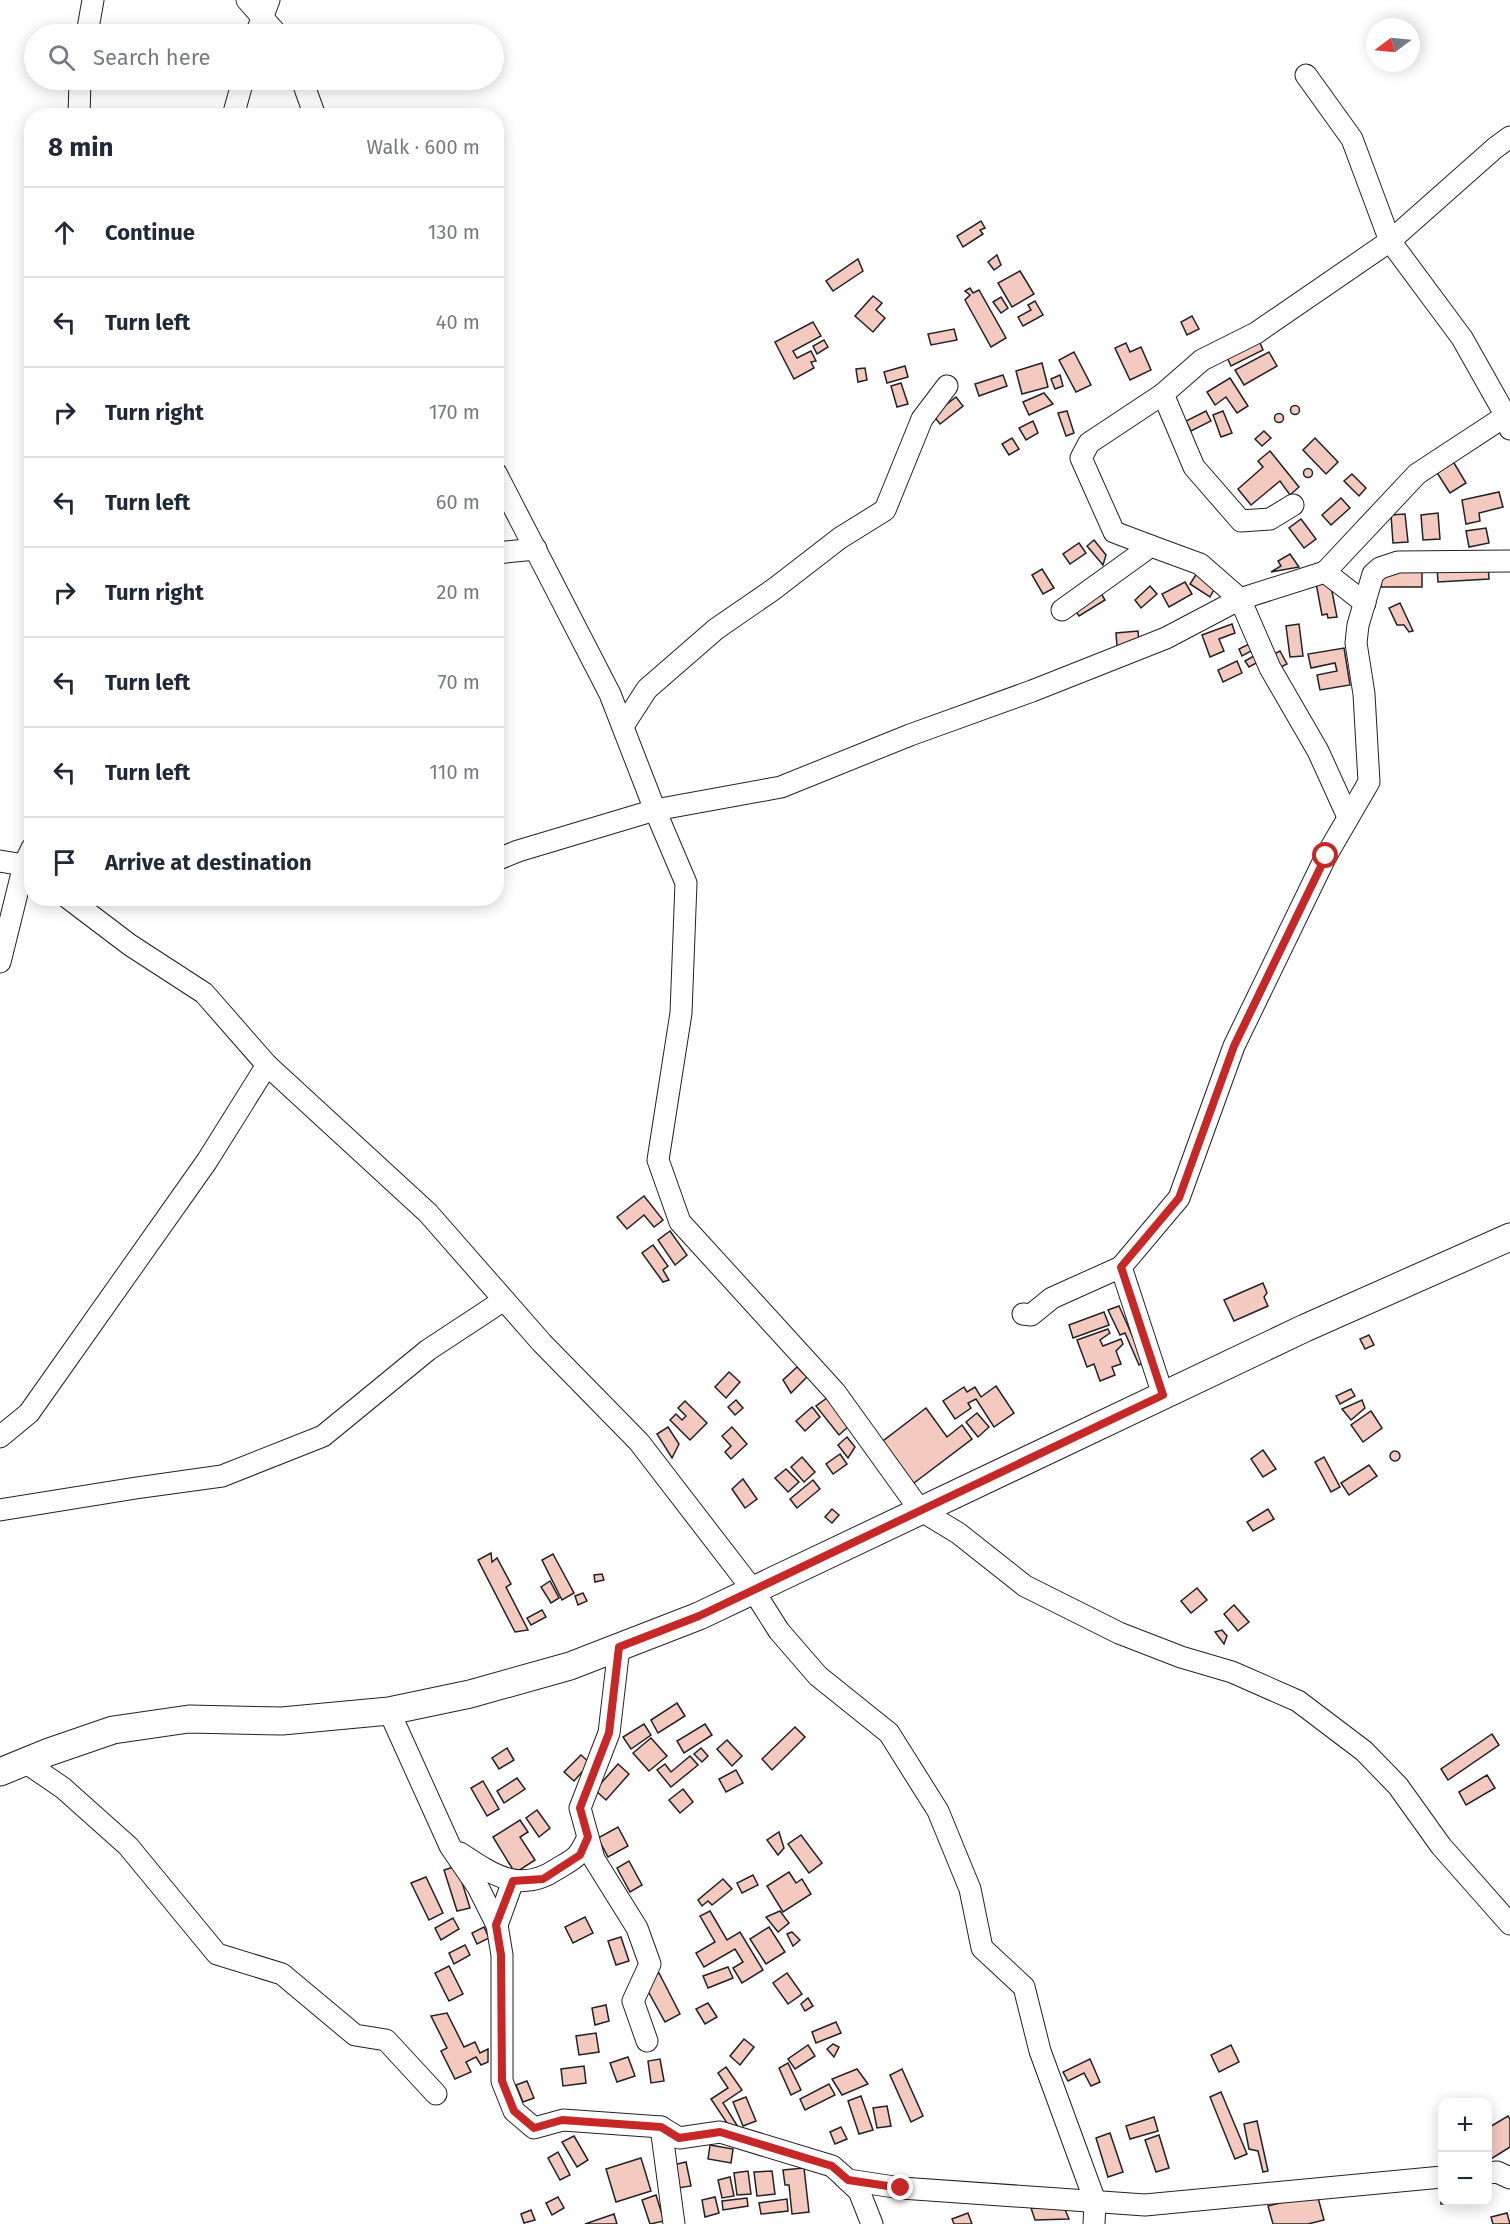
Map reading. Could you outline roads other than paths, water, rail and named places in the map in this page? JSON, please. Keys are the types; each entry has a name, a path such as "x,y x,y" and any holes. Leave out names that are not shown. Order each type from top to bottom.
{"street":[{"path":"89,24 93,0"},
{"path":"247,0 263,18"},
{"path":"504,857 654,810 781,787 910,735 1032,691 1166,638 1240,599 1325,572 1417,474 1509,419 1462,338 1390,241 1352,138 1306,75"},
{"path":"79,108 80,90"},
{"path":"235,108 240,90"},
{"path":"306,90 312,108"},
{"path":"1348,817 1318,752 1270,668 1240,599 1200,564 1114,532 1081,458 1089,443 1163,394 1202,360 1256,333 1390,241 1510,137"},
{"path":"623,726 647,689 716,629 774,589 840,538 885,510 922,419 947,386"},
{"path":"1163,394 1194,467 1241,520 1270,519 1293,505"},
{"path":"504,488 610,694 654,810 686,883 681,1013 658,1160 680,1222 835,1392 920,1510 958,1533 1025,1586 1119,1633 1181,1657 1232,1671 1298,1701 1364,1751 1398,1786 1441,1846 1510,1924"},
{"path":"1062,610 1150,546"},
{"path":"504,553 536,549"},
{"path":"1023,1314 1031,1315 1052,1298 1121,1267 1179,1198 1234,1046 1326,856 1369,782 1365,694 1356,644 1358,625 1373,574 1380,568 1398,562 1510,561"},
{"path":"1325,572 1365,603"},
{"path":"0,861 24,862"},
{"path":"0,962 24,882"},
{"path":"79,906 130,945 204,993 267,1065 428,1213 542,1343 639,1442 753,1590 779,1631 818,1676 889,1732 936,1807 970,1889 982,1948 1024,1987 1040,2051 1095,2201 1094,2224"},
{"path":"0,1437 29,1413 43,1394 207,1161 267,1065"},
{"path":"0,1772 113,1730 189,1719 282,1721 389,1711 481,1691 570,1666 699,1616 1305,1328 1510,1237"},
{"path":"1121,1267 1163,1395"},
{"path":"0,1510 222,1476 323,1436 428,1350 504,1300"},
{"path":"619,1647 609,1733 580,1808 594,1859 637,1928 650,1964 633,2001 647,2041"},
{"path":"389,1711 450,1846 478,1887 496,1925 501,1955 502,2081 514,2111 534,2128 562,2120 661,2127 679,2138 720,2132 832,2166 848,2180 901,2188 1144,2205 1438,2177"},
{"path":"25,1762 63,1788 128,1846 217,1954 282,1974 355,2035 386,2040 436,2094"},
{"path":"450,1846 490,1873 513,1881 543,1879 580,1855 588,1837"},
{"path":"496,1925 513,1881"},
{"path":"661,2127 674,2224"},
{"path":"832,2166 859,2191 872,2224"}]}
